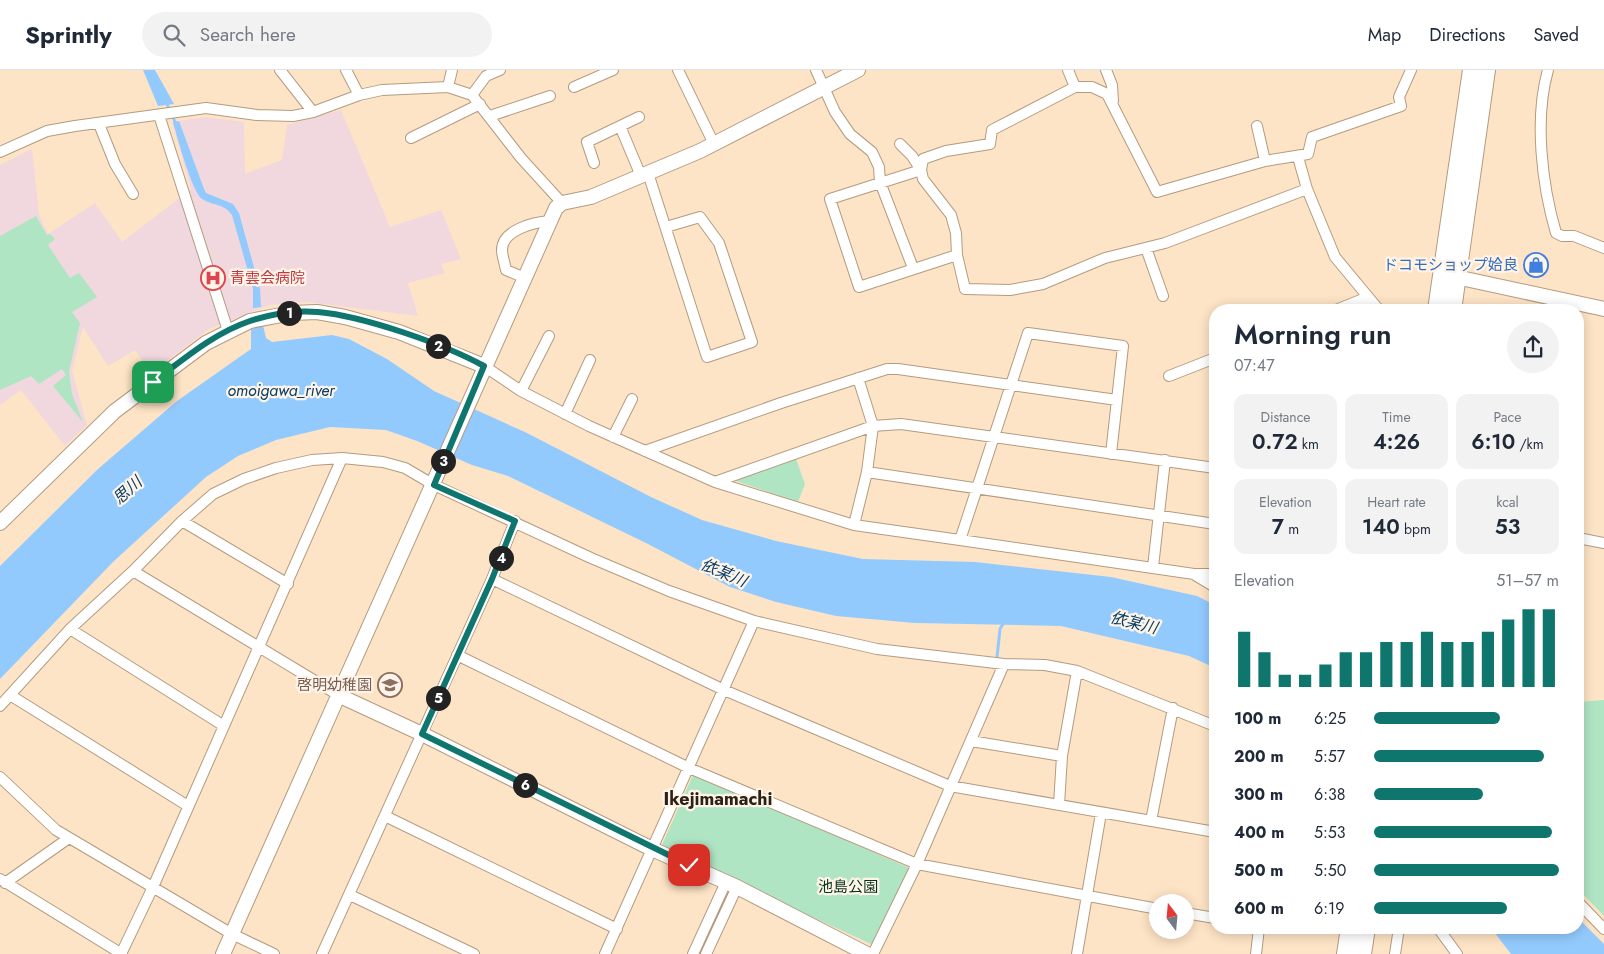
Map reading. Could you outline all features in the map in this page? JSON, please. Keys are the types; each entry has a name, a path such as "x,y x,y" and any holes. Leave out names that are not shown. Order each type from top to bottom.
{"highway":[{"path":"1438,304 1472,70"},
{"path":"1453,304 1486,70"},
{"path":"1346,954 1349,934"},
{"path":"1362,954 1365,934"}],"street":[{"path":"280,70 313,112"},
{"path":"346,70 359,95"},
{"path":"448,87 452,70"},
{"path":"472,95 486,76 500,70"},
{"path":"574,87 613,70"},
{"path":"678,70 714,144"},
{"path":"816,70 835,112 850,134 872,152 878,167 880,182 912,268"},
{"path":"223,954 340,696 556,208 562,203 591,197 714,144 858,70"},
{"path":"1068,70 1075,87"},
{"path":"1106,70 1112,85 1114,105"},
{"path":"921,170 923,159 946,151 990,144 992,130 1075,87 1102,90 1108,94 1157,192 1265,161 1308,154 1312,137 1401,106 1399,97 1412,70"},
{"path":"1548,70 1540,144 1545,184 1556,233 1562,236 1574,236 1604,248"},
{"path":"0,152 48,131 181,111 206,108 257,115 294,116 313,112 359,95 382,90 448,87 472,95 522,158 562,203"},
{"path":"490,116 550,96"},
{"path":"410,138 480,104"},
{"path":"159,115 228,330"},
{"path":"594,163 587,142 639,117"},
{"path":"100,124 115,164 133,194"},
{"path":"620,126 645,174 666,227 706,357 752,342 719,243 700,217 666,227"},
{"path":"1257,126 1265,161"},
{"path":"900,144 912,156 921,170 923,178 951,215 956,233 957,256 965,289 986,291 1043,284 1105,258 1146,248 1307,189"},
{"path":"1298,157 1307,189 1335,257 1374,304"},
{"path":"921,170 830,199 859,287 912,268 957,256"},
{"path":"525,278 506,270 502,249 506,239 522,228 536,222 550,221"},
{"path":"1146,248 1163,296"},
{"path":"1456,277 1581,304"},
{"path":"1351,304 1368,297"},
{"path":"1584,305 1604,309"},
{"path":"0,523 115,411 206,343 228,330 250,321 269,316 317,312 345,317 398,332 613,437 715,482 854,525 1194,574 1209,574"},
{"path":"960,540 1028,333 1123,346 1111,454"},
{"path":"521,391 549,336"},
{"path":"565,414 590,360"},
{"path":"1169,376 1209,360"},
{"path":"646,451 887,369 1011,384 1117,400"},
{"path":"854,525 867,472 873,426 858,378"},
{"path":"613,437 632,399"},
{"path":"715,482 873,426 901,424 995,435 1111,454 1209,467"},
{"path":"69,838 2,881 121,954 153,887 342,458"},
{"path":"0,706 70,630 133,571 182,521 213,494 244,479 285,466 312,460 342,458 383,462 405,468 634,576 754,621 877,649 1004,664 1045,665 1077,671 1209,723"},
{"path":"1153,567 1165,460"},
{"path":"867,472 977,490 1209,523"},
{"path":"182,521 288,584"},
{"path":"322,954 492,579 515,521"},
{"path":"1584,539 1604,543"},
{"path":"133,571 340,696 422,734 652,849 731,885 867,954"},
{"path":"1194,574 1209,583"},
{"path":"492,579 724,690 950,786 1209,831"},
{"path":"605,954 754,621"},
{"path":"70,630 224,726"},
{"path":"457,655 689,768 917,864 1149,907"},
{"path":"872,954 917,864 1004,664"},
{"path":"1059,805 1062,756 1077,671"},
{"path":"10,695 188,806"},
{"path":"1152,821 1172,708"},
{"path":"971,741 1062,756"},
{"path":"0,777 56,830 232,934 274,954"},
{"path":"1077,954 1101,813"},
{"path":"385,816 617,929"},
{"path":"693,954 731,885"},
{"path":"706,954 731,885"},
{"path":"350,895 474,954"},
{"path":"1584,908 1604,928"},
{"path":"1194,914 1209,917"},
{"path":"1256,954 1258,934"},
{"path":"1395,954 1398,934"},
{"path":"1442,934 1457,954"}],"shaded area":[{"name":"青雲会病院","path":"341,110 390,227 441,210 461,259 441,264 445,273 408,283 418,316 308,302 270,305 209,329 151,373 135,350 108,366 83,327 72,371 87,425 65,446 21,390 0,405 0,165 32,149 39,214 48,234 95,203 122,242 191,189 172,122 205,117 244,122 245,174 282,160 287,125"}],"green space":[{"path":"36,216 47,235 50,234 55,239 48,245 70,278 79,273 97,297 72,312 80,323 69,371 72,394 83,422 53,386 66,375 62,369 39,384 31,376 0,390 0,236"},
{"path":"796,459 805,484 798,502 733,480"},
{"path":"1604,700 1604,916 1584,895 1584,702"},
{"name":"池島公園","path":"694,773 909,868 873,945 661,847"}],"water":[{"path":"143,70 155,70 174,104 158,106"},
{"path":"179,121 206,193 233,204 239,213 260,289 261,307 253,308 253,289 232,215 225,208 202,199 194,186 185,164 173,122"},
{"name":"omoigawa_river","path":"263,325 266,338 272,342 332,335 349,339 387,359 434,391 527,433 651,497 702,520 776,541 863,559 975,562 1111,577 1197,596 1209,602 1209,665 1189,656 1061,626 915,623 836,616 776,602 730,587 648,544 508,476 472,465 386,430 330,427 276,440 238,456 206,477 113,562 0,679 0,566 98,469 177,401 251,349 251,329"},
{"path":"1584,924 1604,944 1604,954 1511,954 1496,934 1584,934"}],"waterway":[{"path":"166,102 176,124"},
{"path":"997,657 1000,629 1003,624"}],"place":[{"name":"ドコモショップ姶良","path":"1536,265"},
{"name":"青雲会病院","path":"213,278"},
{"name":"啓明幼稚園","path":"390,685"}],"district":[{"name":"Ikejimamachi","path":"718,799"}],"route":[{"path":"153,382 206,343 228,330 250,321 292,313 317,312 345,317 398,332 473,360 484,366 480,379 436,476 434,485 515,521 492,579 422,734 652,849 689,865"}],"water label":[{"name":"思川","path":"127,490"},
{"name":"依某川","path":"724,572"},
{"name":"依某川","path":"1134,622"}]}
